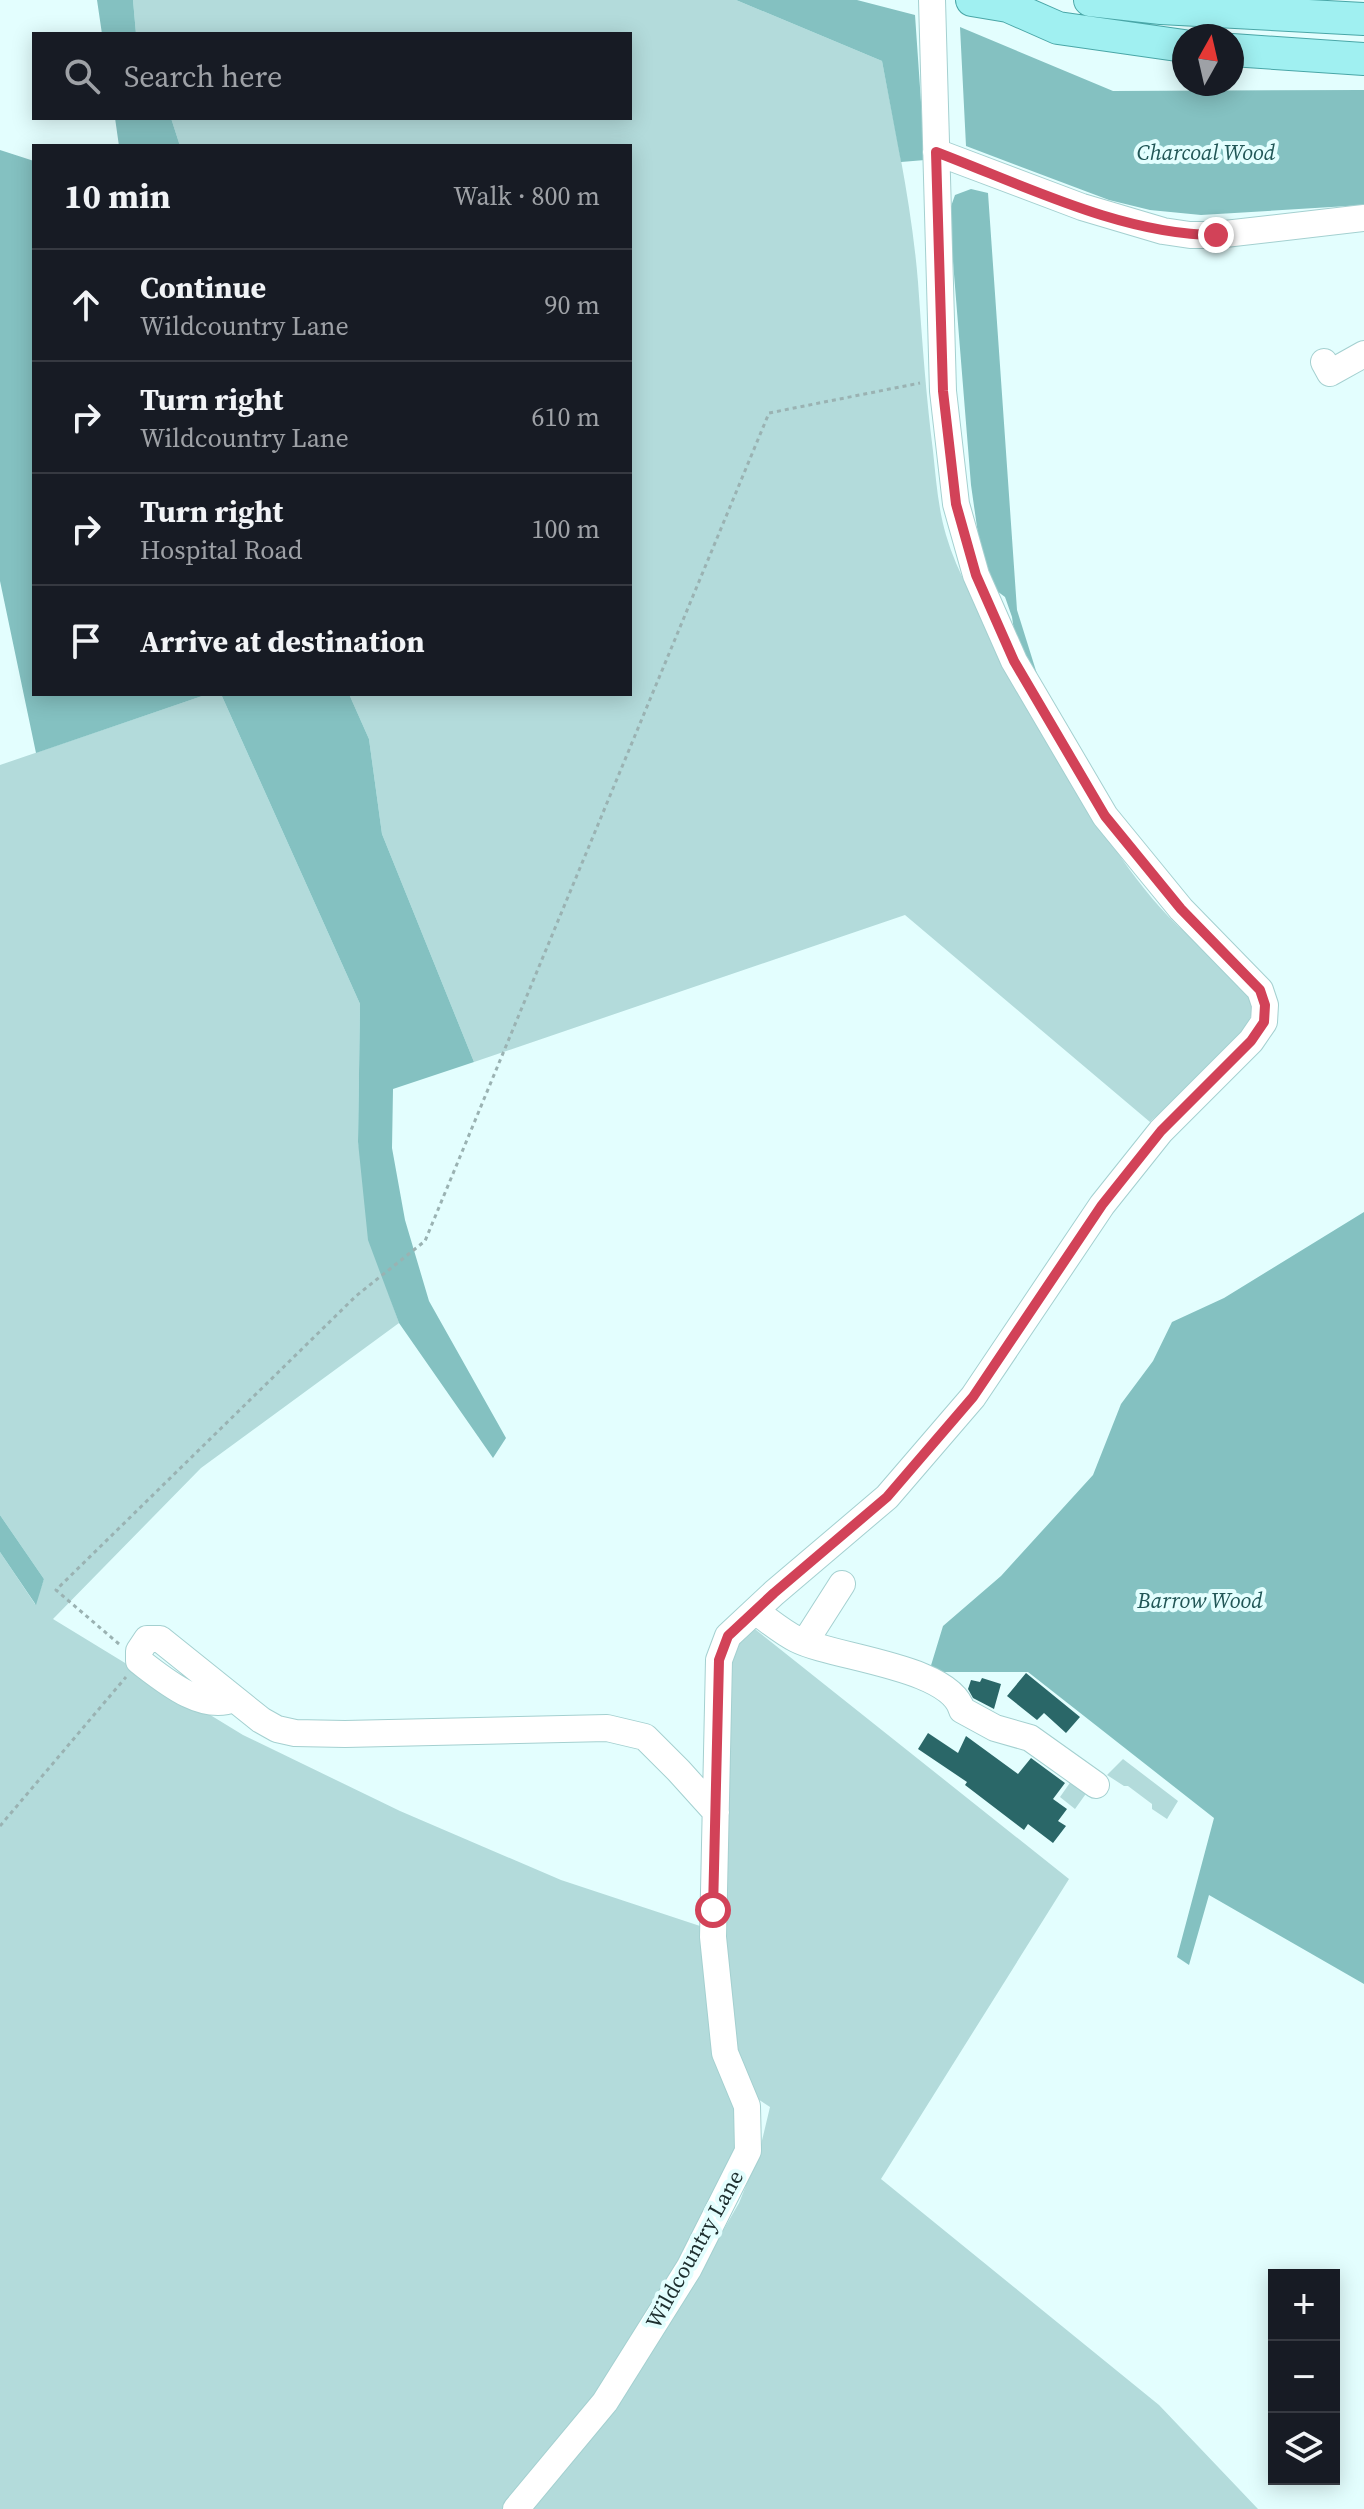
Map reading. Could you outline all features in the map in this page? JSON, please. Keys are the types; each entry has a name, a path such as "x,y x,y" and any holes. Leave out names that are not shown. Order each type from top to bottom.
{"main road":[{"path":"972,0 1008,6 1058,28 1172,44"},
{"path":"1008,6 1041,0"},
{"path":"1090,0 1161,8 1364,19"},
{"path":"1244,51 1364,59"}],"street":[{"name":"Wildcountry Lane","path":"516,2509 605,2402 689,2268 748,2151 747,2106 725,2053 714,1951 719,1660 728,1636 887,1497 973,1397 1112,1193 1161,1131 1251,1041 1264,1022 1265,1005 1260,990 1181,909 1105,816 1014,661 976,575 956,504 943,379 932,0"},
{"path":"936,152 1082,207 1163,231 1216,235 1364,218"},
{"path":"1324,362 1330,373 1364,354"},
{"path":"805,1642 842,1584"},
{"path":"755,1611 797,1640 934,1680 960,1701 962,1710 995,1728 1030,1738 1096,1785"},
{"path":"139,1661 177,1687 210,1703 234,1699 277,1729 295,1733 607,1728 645,1737 716,1812"}],"path":[{"path":"0,1826 139,1661 56,1590 356,1296 425,1241 769,413 943,379"}],"shaded area":[{"path":"133,0 736,0 882,61 912,227 936,483 946,535 962,577 983,618 1115,849 1160,907 1234,974 1251,997 1253,1006 1249,1020 1227,1051 1150,1122 905,915 474,1062 382,834 369,739 350,696 632,696 632,144 179,144 172,120 632,120 632,32 136,32"},
{"path":"202,696 222,696 360,1004 358,1142 387,1289 399,1323 201,1468 53,1619 243,1735 400,1811 561,1880 700,1926 709,2018 737,2108 739,2143 683,2266 596,2398 506,2509 0,2509 0,1552 35,1604 44,1579 0,1515 0,765"},
{"path":"751,1626 1069,1879 881,2179 1159,2405 1258,2509 533,2509 582,2449 669,2324 739,2203 759,2153 770,2107 750,2094 740,2074 723,1950 730,1663 735,1649"},
{"path":"1123,1759 1178,1801 1167,1819 1128,1786 1107,1775"},
{"path":"1074,1777 1090,1788 1075,1809 1060,1797"}],"green space":[{"path":"97,0 133,0 136,32 102,32"},
{"path":"736,0 857,0 915,15 925,160 901,162 882,61"},
{"name":"Charcoal Wood","path":"960,27 1113,91 1172,91 1172,96 1244,96 1244,90 1364,90 1364,205 1201,215 1150,210 1109,200 966,146"},
{"path":"115,120 172,120 179,144 119,144"},
{"path":"0,150 32,160 32,696 202,696 36,753 0,581"},
{"path":"971,189 988,193 1017,610 1037,674 1029,669 1016,644 1005,597 989,579 979,541 971,485 949,212 955,195"},
{"path":"222,696 350,696 369,739 382,834 474,1062 393,1089 392,1148 405,1220 429,1301 506,1438 493,1458 399,1323 368,1240 358,1142 360,1004"},
{"name":"Barrow Wood","path":"1364,1212 1364,1984 1209,1895 1189,1965 1177,1957 1214,1818 1028,1672 929,1672 943,1626 1001,1576 1093,1475 1121,1404 1153,1361 1172,1322 1224,1298"},
{"path":"0,1515 44,1579 36,1605 0,1552"}],"building":[{"path":"1026,1673 1080,1717 1066,1733 1044,1713 1037,1720 1007,1696"},
{"path":"982,1678 1001,1684 994,1709 973,1698 968,1689 971,1680 980,1682"},
{"path":"928,1733 958,1753 966,1736 1018,1774 1031,1758 1065,1783 1053,1799 1067,1809 1058,1821 1066,1826 1053,1843 1028,1824 1024,1830 965,1785 967,1782 918,1749"}],"route":[{"path":"713,1910 719,1660 728,1636 887,1497 973,1397 1102,1205 1161,1131 1251,1041 1264,1022 1265,1005 1260,990 1181,909 1105,816 1014,661 976,575 956,504 943,391 936,152 1127,222 1190,235 1216,235"}]}
